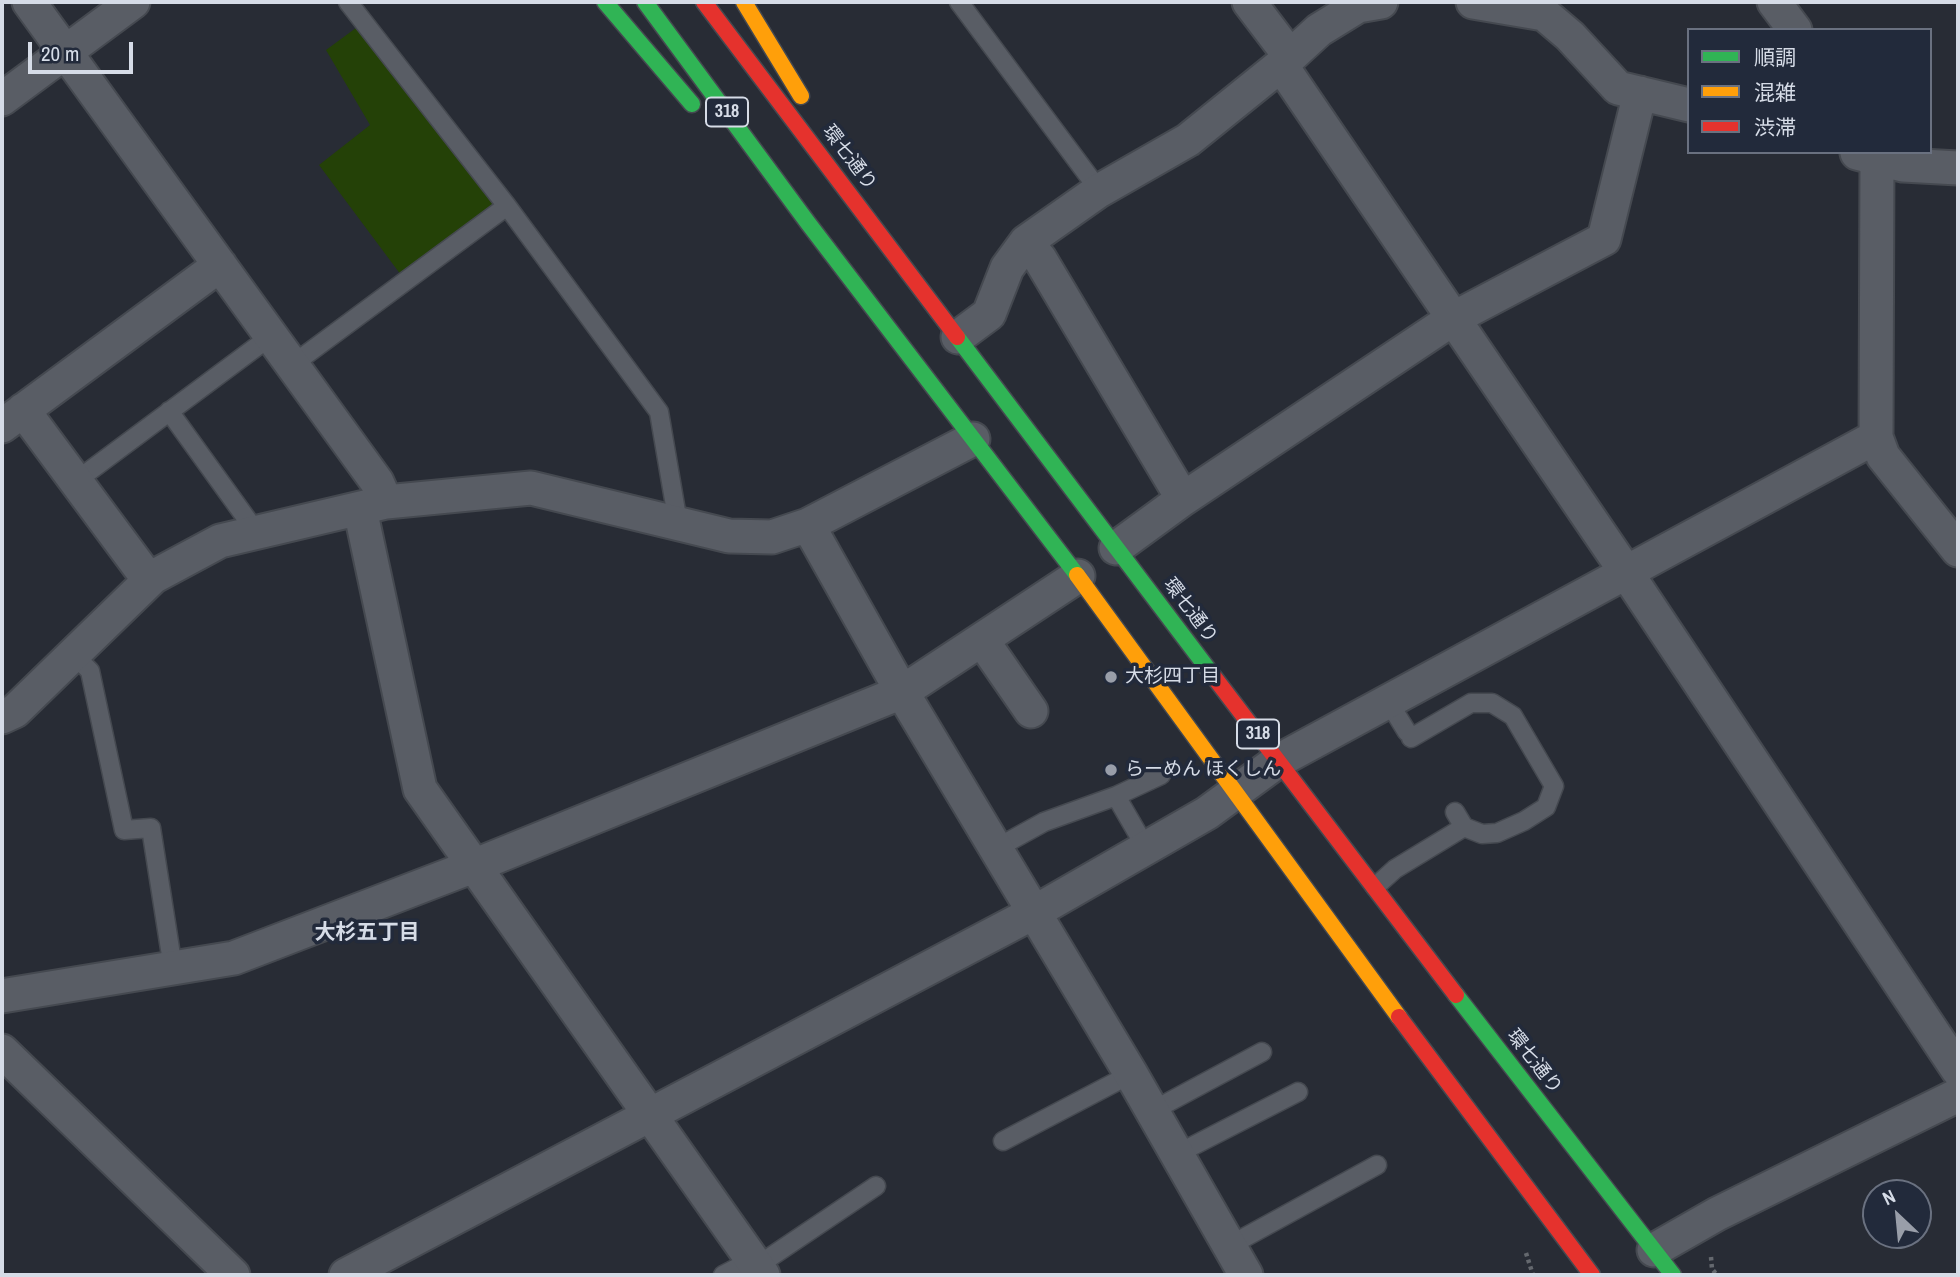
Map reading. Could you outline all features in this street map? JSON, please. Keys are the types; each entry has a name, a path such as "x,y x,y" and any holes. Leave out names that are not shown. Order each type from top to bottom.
{"main road":[{"path":"605,2 701,113"},
{"name":"318","path":"645,2 808,223 1078,576 1472,1117 1591,1275"},
{"name":"環七通り","path":"704,2 1116,548 1663,1263"},
{"path":"744,2 810,114 846,190"},
{"path":"734,150 808,223"}],"street":[{"path":"29,2 377,482 373,506 420,789 758,1267"},
{"path":"2,99 133,2"},
{"path":"1250,2 1454,318 1958,1070"},
{"path":"958,337 989,314 1007,268 1026,243 1097,192 1188,139 1286,61 1319,30 1358,6 1381,2"},
{"path":"1473,2 1545,14 1570,36 1618,88 1687,105"},
{"path":"1774,2 1794,28"},
{"path":"1116,548 1184,499 1454,318 1604,239 1640,93"},
{"path":"1958,168 1903,165 1870,154 1876,437 1883,456 1958,550"},
{"path":"1026,243 1040,260 1184,499"},
{"path":"149,580 76,481 12,418 220,265"},
{"path":"346,1275 1033,913 1207,813 1278,761 1876,437"},
{"path":"2,717 15,711 149,580 220,541 373,506 531,488 729,536 772,537 808,526 973,439"},
{"path":"808,526 902,692 1131,1074 1246,1275"},
{"path":"2,996 234,958 475,865 902,692 1078,576"},
{"path":"982,640 1031,710"},
{"path":"2,1051 233,1275"},
{"path":"1663,1263 1717,1214 1958,1095"}],"lane":[{"path":"348,2 508,206 659,412 678,523"},
{"path":"959,2 1090,178 1097,192"},
{"path":"292,365 508,206"},
{"path":"76,481 271,336"},
{"path":"169,411 249,522 253,535"},
{"path":"73,654 90,671 124,830 151,828 173,968"},
{"path":"1375,887 1459,819 1482,834 1497,833 1546,807 1554,786 1513,716 1492,703 1472,703 1409,735 1388,701"},
{"path":"995,849 1044,822 1116,796 1161,775"},
{"path":"1116,796 1146,848"},
{"path":"1152,1111 1262,1052"},
{"path":"1003,1142 1131,1074"},
{"path":"1177,1154 1298,1092"},
{"path":"1229,1246 1377,1165"},
{"path":"723,1275 758,1267 876,1186"}],"green space":[{"path":"360,25 498,201 401,275 319,165 370,125 326,50"}],"traffic: fast":[{"path":"605,2 692,104"},
{"path":"645,2 808,223 1077,575"},
{"path":"957,337 1211,673"},
{"path":"1456,995 1673,1275"}],"traffic: slow":[{"path":"744,2 801,96"},
{"path":"1077,575 1399,1017"}],"traffic: jam":[{"path":"704,2 957,337"},
{"path":"1211,673 1456,995"},
{"path":"1399,1017 1592,1275"}],"place":[{"name":"大杉四丁目","path":"1111,677"},
{"name":"らーめん ほくしん","path":"1111,770"}],"district":[{"name":"大杉五丁目","path":"367,933"}]}
